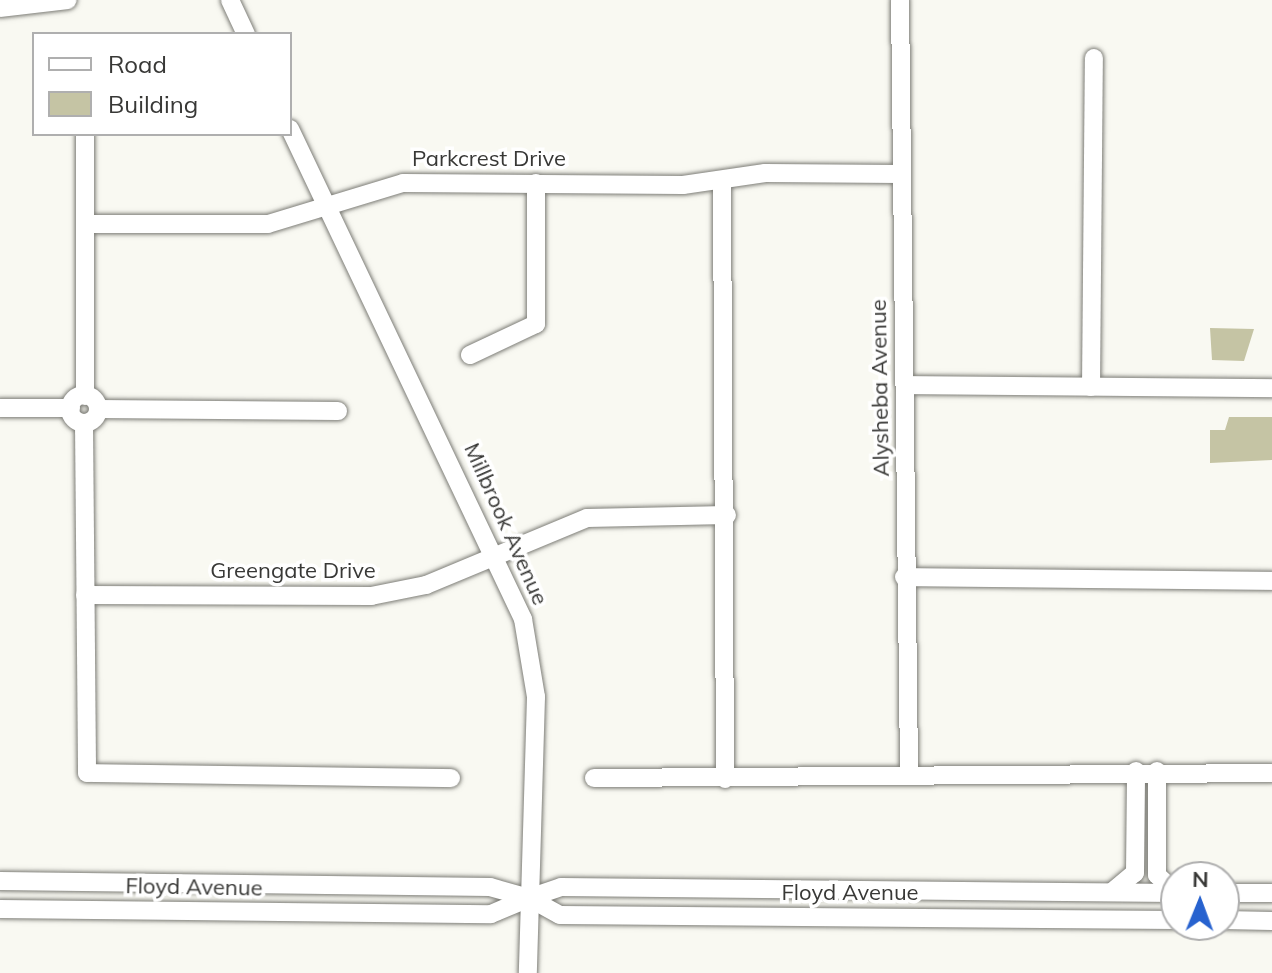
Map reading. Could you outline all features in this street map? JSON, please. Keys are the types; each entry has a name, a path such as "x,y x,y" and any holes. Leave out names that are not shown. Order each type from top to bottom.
{"street":[{"path":"0,8 68,0"},
{"path":"230,0 245,32"},
{"name":"Alysheba Avenue","path":"900,0 899,174 905,385 904,577 909,775"},
{"path":"1091,387 1094,58"},
{"name":"Millbrook Avenue","path":"292,133 498,555 523,619 536,697 528,973"},
{"path":"85,136 91,402 84,423 87,773 451,778"},
{"name":"Parkcrest Drive","path":"86,224 268,224 388,184 722,181 765,173 899,174"},
{"path":"722,181 727,515 725,779"},
{"path":"470,355 536,324 536,183"},
{"path":"905,385 1272,388"},
{"path":"0,408 71,408 91,402 338,411"},
{"path":"71,408 84,423"},
{"name":"Greengate Drive","path":"85,595 371,596 426,585 587,518 727,515"},
{"path":"904,577 1272,581"},
{"path":"594,778 725,779 1136,771 1272,773"},
{"path":"1112,892 1135,873 1136,771"},
{"path":"1157,771 1157,875 1160,878"},
{"name":"Floyd Avenue","path":"0,881 490,887 529,898 560,915 1160,920"},
{"name":"Floyd Avenue","path":"0,909 491,914 561,887 1160,893"},
{"path":"1240,893 1272,893"},
{"path":"1240,920 1272,921"}],"building":[{"path":"1210,328 1254,329 1244,361 1212,360"},
{"path":"1229,417 1272,417 1272,460 1210,463 1210,430 1225,430"}]}
